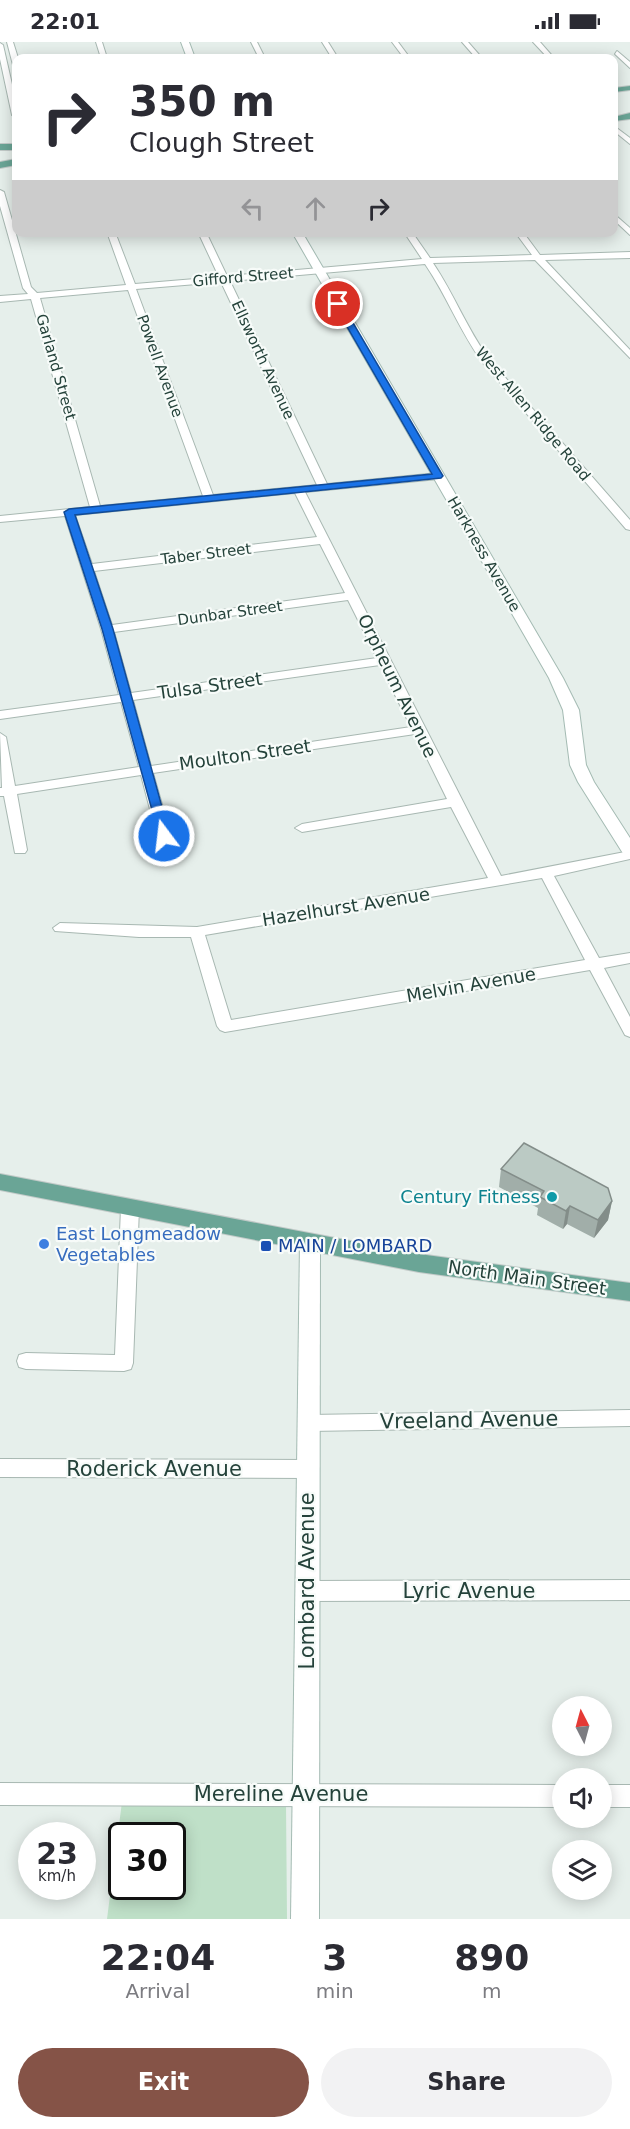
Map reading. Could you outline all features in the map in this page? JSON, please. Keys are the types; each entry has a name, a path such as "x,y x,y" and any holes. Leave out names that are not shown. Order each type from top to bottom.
{"main road":[{"name":"Harkness Avenue","path":"300,237 556,678 571,710 578,765 630,853"},
{"name":"North Main Street","path":"0,1182 476,1272 630,1292"},
{"name":"Lombard Avenue","path":"305,1919 310,1242"}],"street":[{"path":"465,42 476,54"},
{"path":"536,42 547,54"},
{"path":"11,46 0,48 12,87"},
{"path":"617,53 630,66"},
{"path":"618,132 630,142"},
{"name":"Garland Street","path":"0,192 12,235"},
{"path":"618,220 630,233"},
{"name":"Garland Street","path":"13,237 27,288 35,296 96,510"},
{"name":"Powell Avenue","path":"113,237 209,499"},
{"name":"Ellsworth Avenue","path":"204,237 324,487"},
{"name":"West Allen Ridge Road","path":"411,237 443,284 470,339 486,361 630,527"},
{"path":"523,237 537,257 630,355"},
{"name":"Gifford Street","path":"0,299 427,261 630,255"},
{"path":"0,519 438,476"},
{"name":"Orpheum Avenue","path":"299,490 383,661 497,881"},
{"path":"69,512 107,629 164,836"},
{"name":"Taber Street","path":"89,568 323,540"},
{"name":"Dunbar Street","path":"107,629 352,597"},
{"name":"Tulsa Street","path":"0,715 383,661"},
{"name":"Moulton Street","path":"5,791 418,730"},
{"path":"0,737 5,791 20,850"},
{"path":"302,828 455,802"},
{"name":"Hazelhurst Avenue","path":"60,928 196,932 546,873 630,853"},
{"path":"546,873 630,1031"},
{"name":"Melvin Avenue","path":"196,932 225,1026 630,958"},
{"path":"26,1361 124,1363 130,1208"},
{"name":"Vreeland Avenue","path":"309,1423 630,1418"},
{"name":"Roderick Avenue","path":"0,1468 308,1469"},
{"name":"Lyric Avenue","path":"307,1592 630,1590"},
{"name":"Mereline Avenue","path":"0,1794 552,1796"},
{"path":"612,1796 630,1796"}],"green space":[{"path":"123,1794 286,1804 287,1919 107,1919 109,1900 186,1900 186,1822 119,1822"}],"building":[{"path":"524,1143 608,1188 612,1201 598,1220 570,1206 566,1211 540,1197 544,1191 501,1169"}],"place":[{"name":"Century Fitness","path":"552,1197"},
{"name":"East Longmeadow Vegetables","path":"44,1244"},
{"name":"MAIN / LOMBARD","path":"266,1246"}],"route":[{"path":"164,836 107,629 69,512 438,476 338,304"}]}
